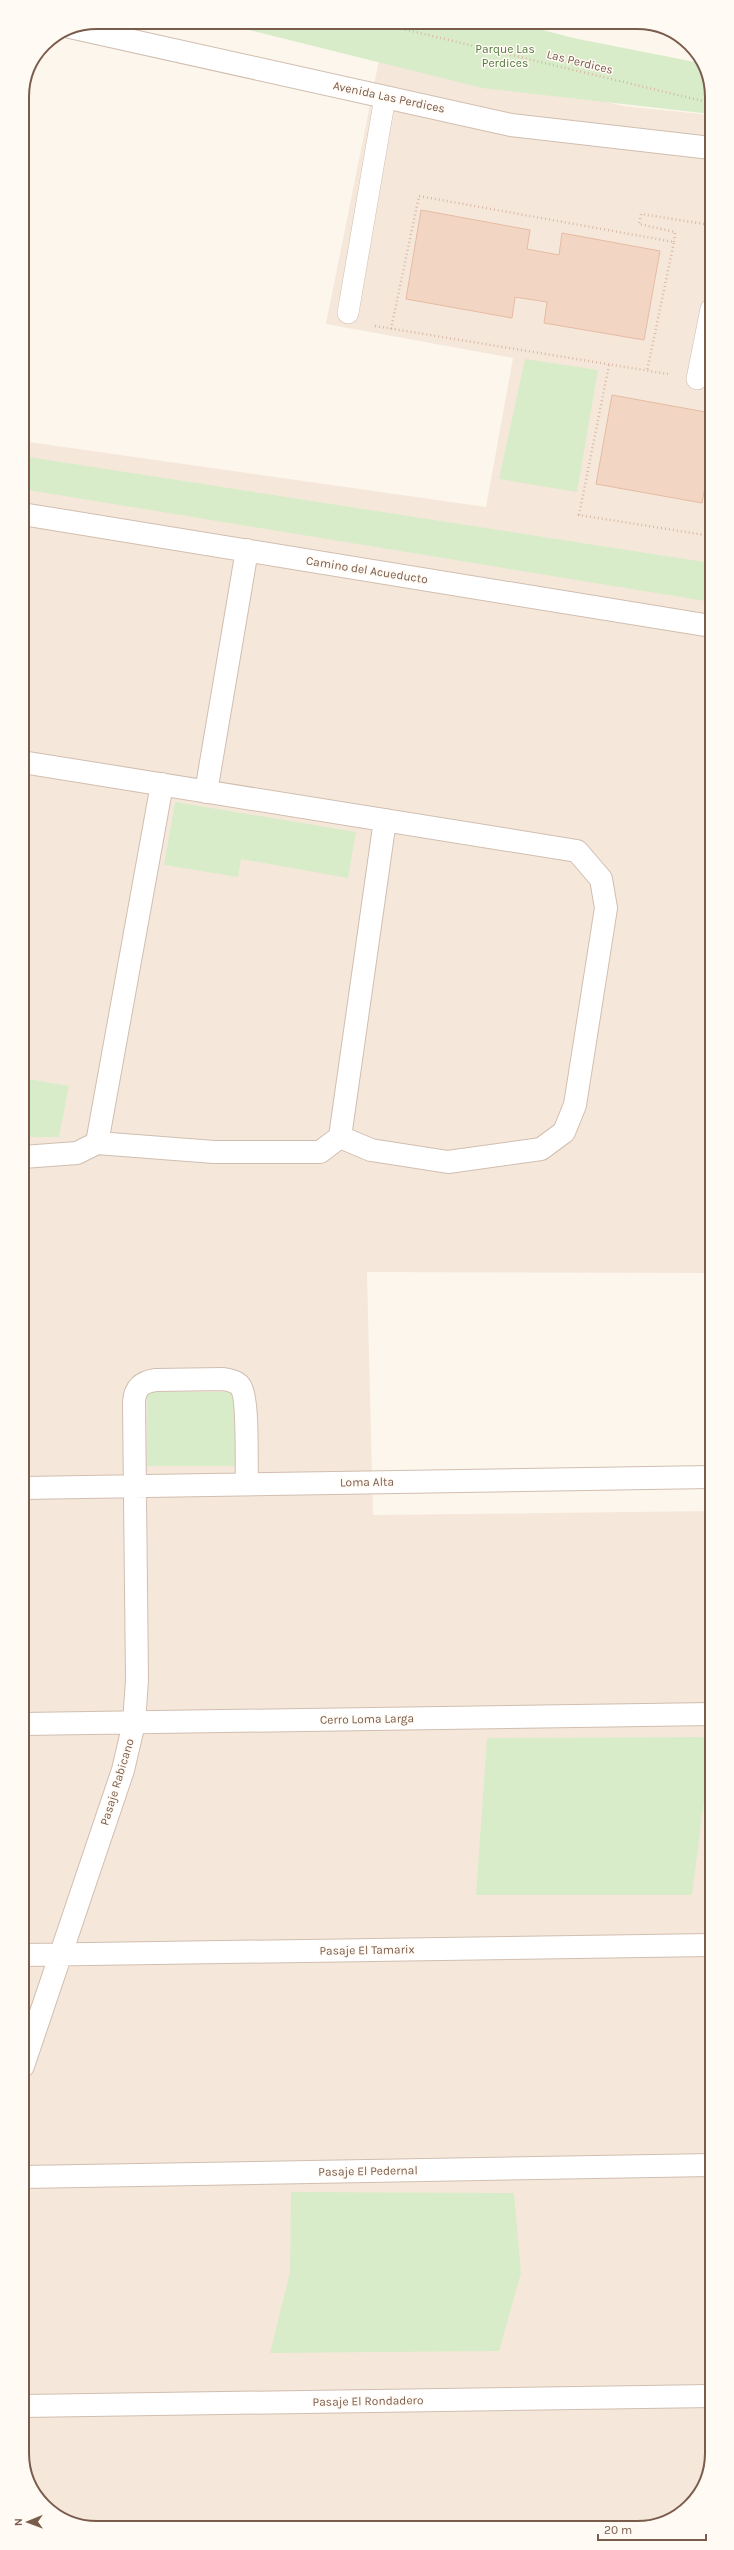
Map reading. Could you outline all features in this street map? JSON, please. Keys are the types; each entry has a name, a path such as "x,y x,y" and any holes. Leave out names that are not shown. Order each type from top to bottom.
{"street":[{"name":"Avenida Las Perdices","path":"83,30 511,124 705,147"},
{"name":"Camino del Acueducto","path":"29,515 705,625"},
{"path":"206,792 247,550"},
{"path":"29,763 577,851 601,879 606,908 575,1104 564,1132 541,1149 448,1162 371,1150 340,1137"},
{"path":"96,1143 162,784"},
{"path":"29,1157 77,1153 96,1143 214,1152 320,1152 340,1137 385,820"},
{"name":"Pasaje Rabicano","path":"29,2048 123,1770 134,1723 137,1687 134,1393 139,1386 147,1381 223,1379 232,1380 240,1386 245,1402 247,1484"},
{"name":"Loma Alta","path":"29,1488 705,1477"},
{"name":"Cerro Loma Larga","path":"29,1724 705,1714"},
{"name":"Pasaje El Tamarix","path":"29,1955 705,1945"},
{"name":"Pasaje El Pedernal","path":"29,2177 705,2166"},
{"name":"Pasaje El Rondadero","path":"29,2406 705,2396"}],"lane":[{"path":"348,314 385,97"},
{"path":"696,379 705,337"}],"path":[{"name":"Las Perdices","path":"403,29 705,102"},
{"path":"391,329 419,196 674,242"},
{"path":"647,371 675,232 639,224 641,214 705,224"},
{"path":"348,314 344,321 696,379"},
{"path":"609,365 579,515 705,535"}],"shaded area":[{"path":"382,45 623,106 705,114 705,1273 367,1272 373,1515 705,1511 704,2467 696,2487 682,2504 671,2512 651,2520 92,2521 79,2519 59,2510 46,2498 34,2479 30,2467 29,2453 29,442 486,507 513,358 326,324"}],"green space":[{"name":"Parque Las Perdices","path":"245,29 539,29 573,38 695,62 704,83 705,113 482,88"},
{"path":"525,359 598,370 577,492 499,479"},
{"path":"29,457 705,562 705,601 29,490"},
{"path":"175,802 356,832 348,878 241,859 238,877 164,865"},
{"path":"29,1079 69,1086 59,1137 29,1137"},
{"path":"147,1392 238,1392 239,1466 147,1466"},
{"path":"705,1737 705,1792 692,1895 476,1895 487,1738"},
{"path":"291,2192 514,2193 521,2273 499,2351 270,2353 290,2272"}],"building":[{"path":"421,210 530,230 527,249 559,255 562,233 660,251 644,340 544,323 547,302 515,297 512,318 406,299"},
{"path":"612,395 705,412 705,487 702,503 596,484"}]}
